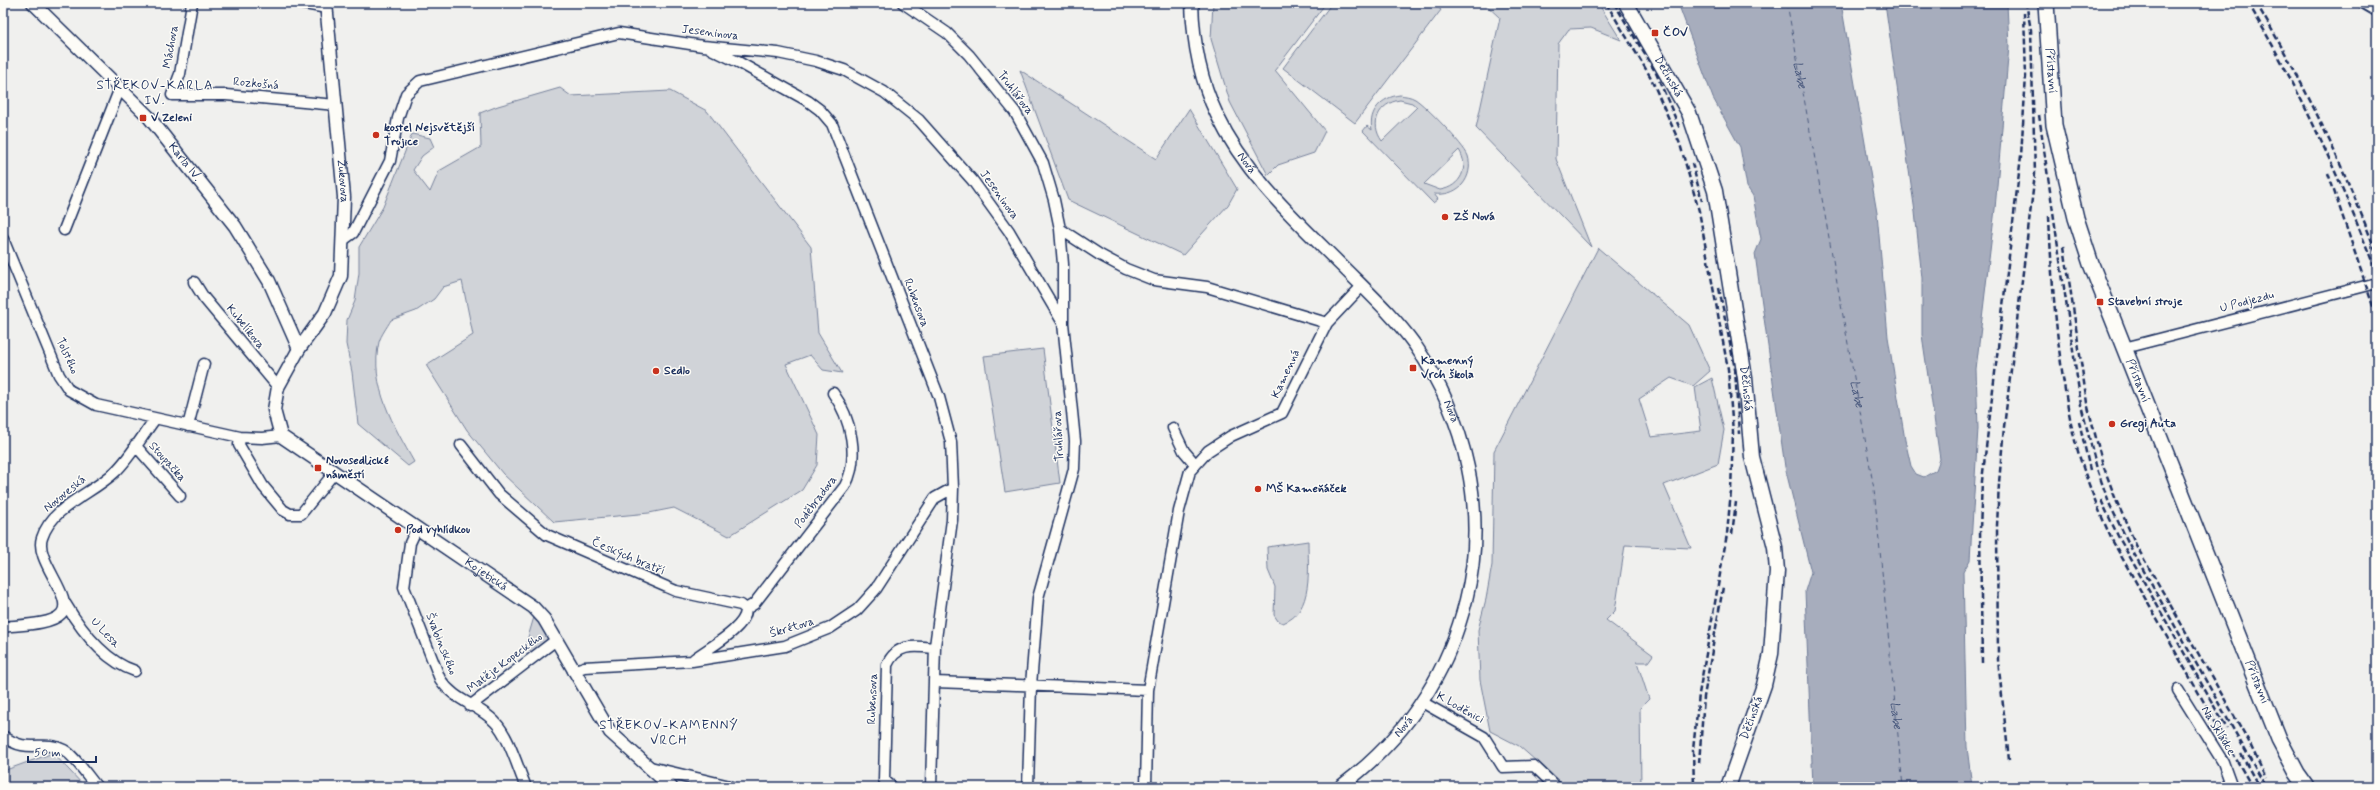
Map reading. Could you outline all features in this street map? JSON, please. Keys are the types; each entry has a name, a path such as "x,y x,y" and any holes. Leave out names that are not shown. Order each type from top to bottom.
{"main road":[{"name":"Děčínská","path":"1626,3 1689,114 1715,191 1746,378 1752,457 1775,547 1776,600 1768,667 1728,787"},
{"name":"Přístavní","path":"2046,3 2054,125 2064,172 2091,264 2279,739 2296,773 2307,787"}],"street":[{"name":"Karla IV.","path":"32,3 148,116 248,244 269,281 299,349"},
{"name":"Máchova","path":"172,95 180,74 192,3"},
{"path":"299,3 327,5"},
{"name":"Truhlářova","path":"903,3 947,33 969,55 1015,112 1043,163 1054,200 1060,229 1063,264 1063,323 1075,441 1074,469 1038,598 1031,685 1028,787"},
{"name":"Nová","path":"1192,3 1195,46 1204,81 1217,115 1236,150 1258,180 1362,286 1407,335 1437,381 1458,429 1465,452 1472,489 1475,551 1468,595 1450,650 1422,702 1393,740 1340,787"},
{"path":"2365,3 2377,10"},
{"name":"Žukovova","path":"299,349 325,313 341,276 344,197 327,5"},
{"name":"Jeseninova","path":"342,241 353,233 390,161 398,118 406,94 420,80 619,33 703,46 778,53 816,61 844,70 890,97 919,120 973,180 1010,231 1063,323"},
{"name":"Rubensova","path":"703,46 740,63 808,101 820,110 836,132 939,397 950,442 953,488 952,520 938,607 935,648 932,787"},
{"path":"64,230 120,88"},
{"name":"Rozkošná","path":"172,95 226,94 336,105"},
{"path":"1060,229 1126,269 1154,280 1207,287 1326,323"},
{"name":"Tolstého","path":"3,239 59,375 70,390 96,405 188,426"},
{"name":"Kubelíkova","path":"194,282 204,298 278,387"},
{"name":"U Podjezdu","path":"2124,348 2377,282"},
{"name":"Kamenná","path":"1148,690 1179,511 1190,471 1208,451 1231,436 1282,414 1326,323 1362,286"},
{"path":"280,436 274,410 278,387 299,349"},
{"path":"204,364 188,426 240,437 262,438 280,436 334,473 301,514 290,514 283,510 263,486 239,445 240,437"},
{"name":"Poděbradova","path":"746,610 754,604 846,486 850,477 853,450 841,404 833,393"},
{"name":"Novoveská","path":"65,603 42,552 41,540 47,526 71,503 115,472 155,419"},
{"path":"1173,428 1184,451 1195,464"},
{"name":"Stoupačka","path":"135,445 180,496"},
{"name":"Českých bratří","path":"461,445 499,494 547,535 676,591 741,605 746,610"},
{"name":"Kojetická","path":"334,473 533,607 544,619 610,732 671,787"},
{"name":"Škrétova","path":"573,671 584,667 692,661 785,646 830,628 857,610 876,589 935,498 953,488"},
{"name":"Švabinského","path":"417,528 410,543 404,587 440,679 447,690 496,723 502,732 526,787"},
{"path":"3,627 54,620 62,614 65,603"},
{"name":"U Lesa","path":"65,603 75,620 102,650 125,668 135,671"},
{"path":"692,661 741,626 746,616 746,610"},
{"name":"Matěje Kopeckého","path":"470,706 556,640"},
{"name":"Rubensova","path":"892,787 884,780 887,665 892,654 904,647 935,648"},
{"path":"935,682 1148,690 1146,787"},
{"name":"Na Skládce","path":"2178,690 2223,762 2232,787"},
{"name":"K Loděnici","path":"1422,702 1484,737 1503,767 1534,766 1556,787"},
{"path":"3,736 17,745 31,747 54,746 66,751 97,787"},
{"path":"649,768 730,787"}],"shaded area":[{"path":"1213,3 1326,3 1275,70 1325,131 1314,153 1278,165 1268,175 1230,102 1211,39"},
{"path":"1332,3 1433,3 1441,10 1355,123 1283,68"},
{"path":"1484,3 1598,3 1621,40 1591,28 1569,29 1558,44 1556,159 1591,247 1476,128 1500,18"},
{"path":"1020,70 1156,159 1189,109 1237,189 1228,205 1183,255 1068,200"},
{"path":"560,88 571,96 670,91 707,111 811,247 818,333 842,373 823,370 810,355 786,364 819,435 817,465 802,490 729,536 674,508 649,513 554,522 503,474 467,430 426,365 473,335 462,281 443,287 434,299 416,311 391,320 379,342 377,374 380,389 385,405 414,462 408,466 358,424 352,372 346,344 347,320 355,301 359,273 359,247 383,207 412,134 430,138 434,147 422,156 413,170 430,192 439,171 481,147 480,113 498,106"},
{"path":"1400,95 1409,97 1420,103 1452,135 1468,156 1469,171 1462,185 1452,192 1445,194 1434,194 1438,199 1433,203 1363,131 1367,126 1372,130 1371,123 1374,111 1382,102 1393,96","holes":["1400,100 1412,103 1417,107 1382,141 1376,127 1378,115 1386,105","1459,150 1464,163 1462,175 1458,181 1453,185 1440,190 1424,184"]},
{"path":"1598,248 1689,325 1710,371 1693,386 1671,378 1639,399 1651,437 1701,431 1695,387 1712,378 1724,430 1718,464 1664,485 1691,548 1625,545 1615,611 1606,620 1653,655 1648,662 1637,662 1649,699 1640,708 1641,787 1560,787 1542,772 1536,761 1519,746 1490,731 1480,680 1478,630 1486,599 1492,565 1494,451"},
{"path":"1043,349 1060,483 1005,492 984,356"},
{"path":"1308,541 1308,576 1305,599 1300,609 1293,617 1283,623 1278,621 1274,615 1275,587 1268,570 1267,547"},
{"path":"534,617 541,623 552,640 533,655 526,644"},
{"path":"53,753 85,787 3,787 3,771"}],"water":[{"name":"Labe","path":"1678,3 1841,3 1877,213 1888,337 1905,440 1911,466 1916,474 1924,477 1936,470 1940,459 1922,335 1922,278 1915,212 1885,3 2007,3 2009,46 1995,209 1976,369 1978,428 1970,560 1963,572 1967,747 1972,787 1813,787 1805,591 1811,572 1785,467 1755,254 1761,239 1753,196 1747,187 1740,147 1713,98"}],"ferry route":[{"path":"1787,3 1874,489 1903,787"}],"railway":[{"path":"1606,3 1650,76 1680,144 1699,211 1728,369 1733,432 1731,491 1727,534 1699,694 1693,750 1694,787"},
{"path":"1614,3 1656,73 1680,129"},
{"path":"2009,760 1998,660 1997,526 2004,427 2035,174 2031,30 2026,3"},
{"path":"2248,3 2267,35 2302,102 2349,204 2377,274"},
{"path":"2256,3 2291,63 2322,126 2365,222 2377,255"},
{"path":"1982,663 1980,530 1982,481 2021,156 2026,76 2024,13"},
{"path":"2039,115 2081,405 2097,469 2109,503 2132,550 2266,787"},
{"path":"1692,163 1702,201"},
{"path":"2328,173 2377,318"},
{"path":"2049,216 2054,299 2060,355 2068,410 2074,437 2086,476 2112,540 2252,787"},
{"path":"2064,246 2087,403 2103,465 2116,500 2137,547 2248,740 2266,778"},
{"path":"1719,288 1735,369 1739,434"},
{"path":"2079,421 2090,470"},
{"path":"2101,500 2118,536 2227,729"},
{"path":"1732,534 1736,502"},
{"path":"1699,763 1704,697 1723,587"},
{"path":"2241,754 2259,787"}],"place":[{"name":"ČOV","path":"1655,33"},
{"name":"V Zeleni","path":"143,118"},
{"name":"kostel Nejsvětější Trojice","path":"376,135"},
{"name":"ZŠ Nová","path":"1445,217"},
{"name":"Stavební stroje","path":"2100,302"},
{"name":"Kamenný Vrch škola","path":"1413,368"},
{"name":"Sedlo","path":"656,371"},
{"name":"Gregi Auta","path":"2112,424"},
{"name":"Novosedlické náměstí","path":"318,468"},
{"name":"MŠ Kameňáček","path":"1258,489"},
{"name":"Pod vyhlídkou","path":"398,530"}],"district":[{"name":"STŘEKOV-KARLA IV.","path":"155,92"},
{"name":"STŘEKOV-KAMENNÝ VRCH","path":"669,732"}]}
